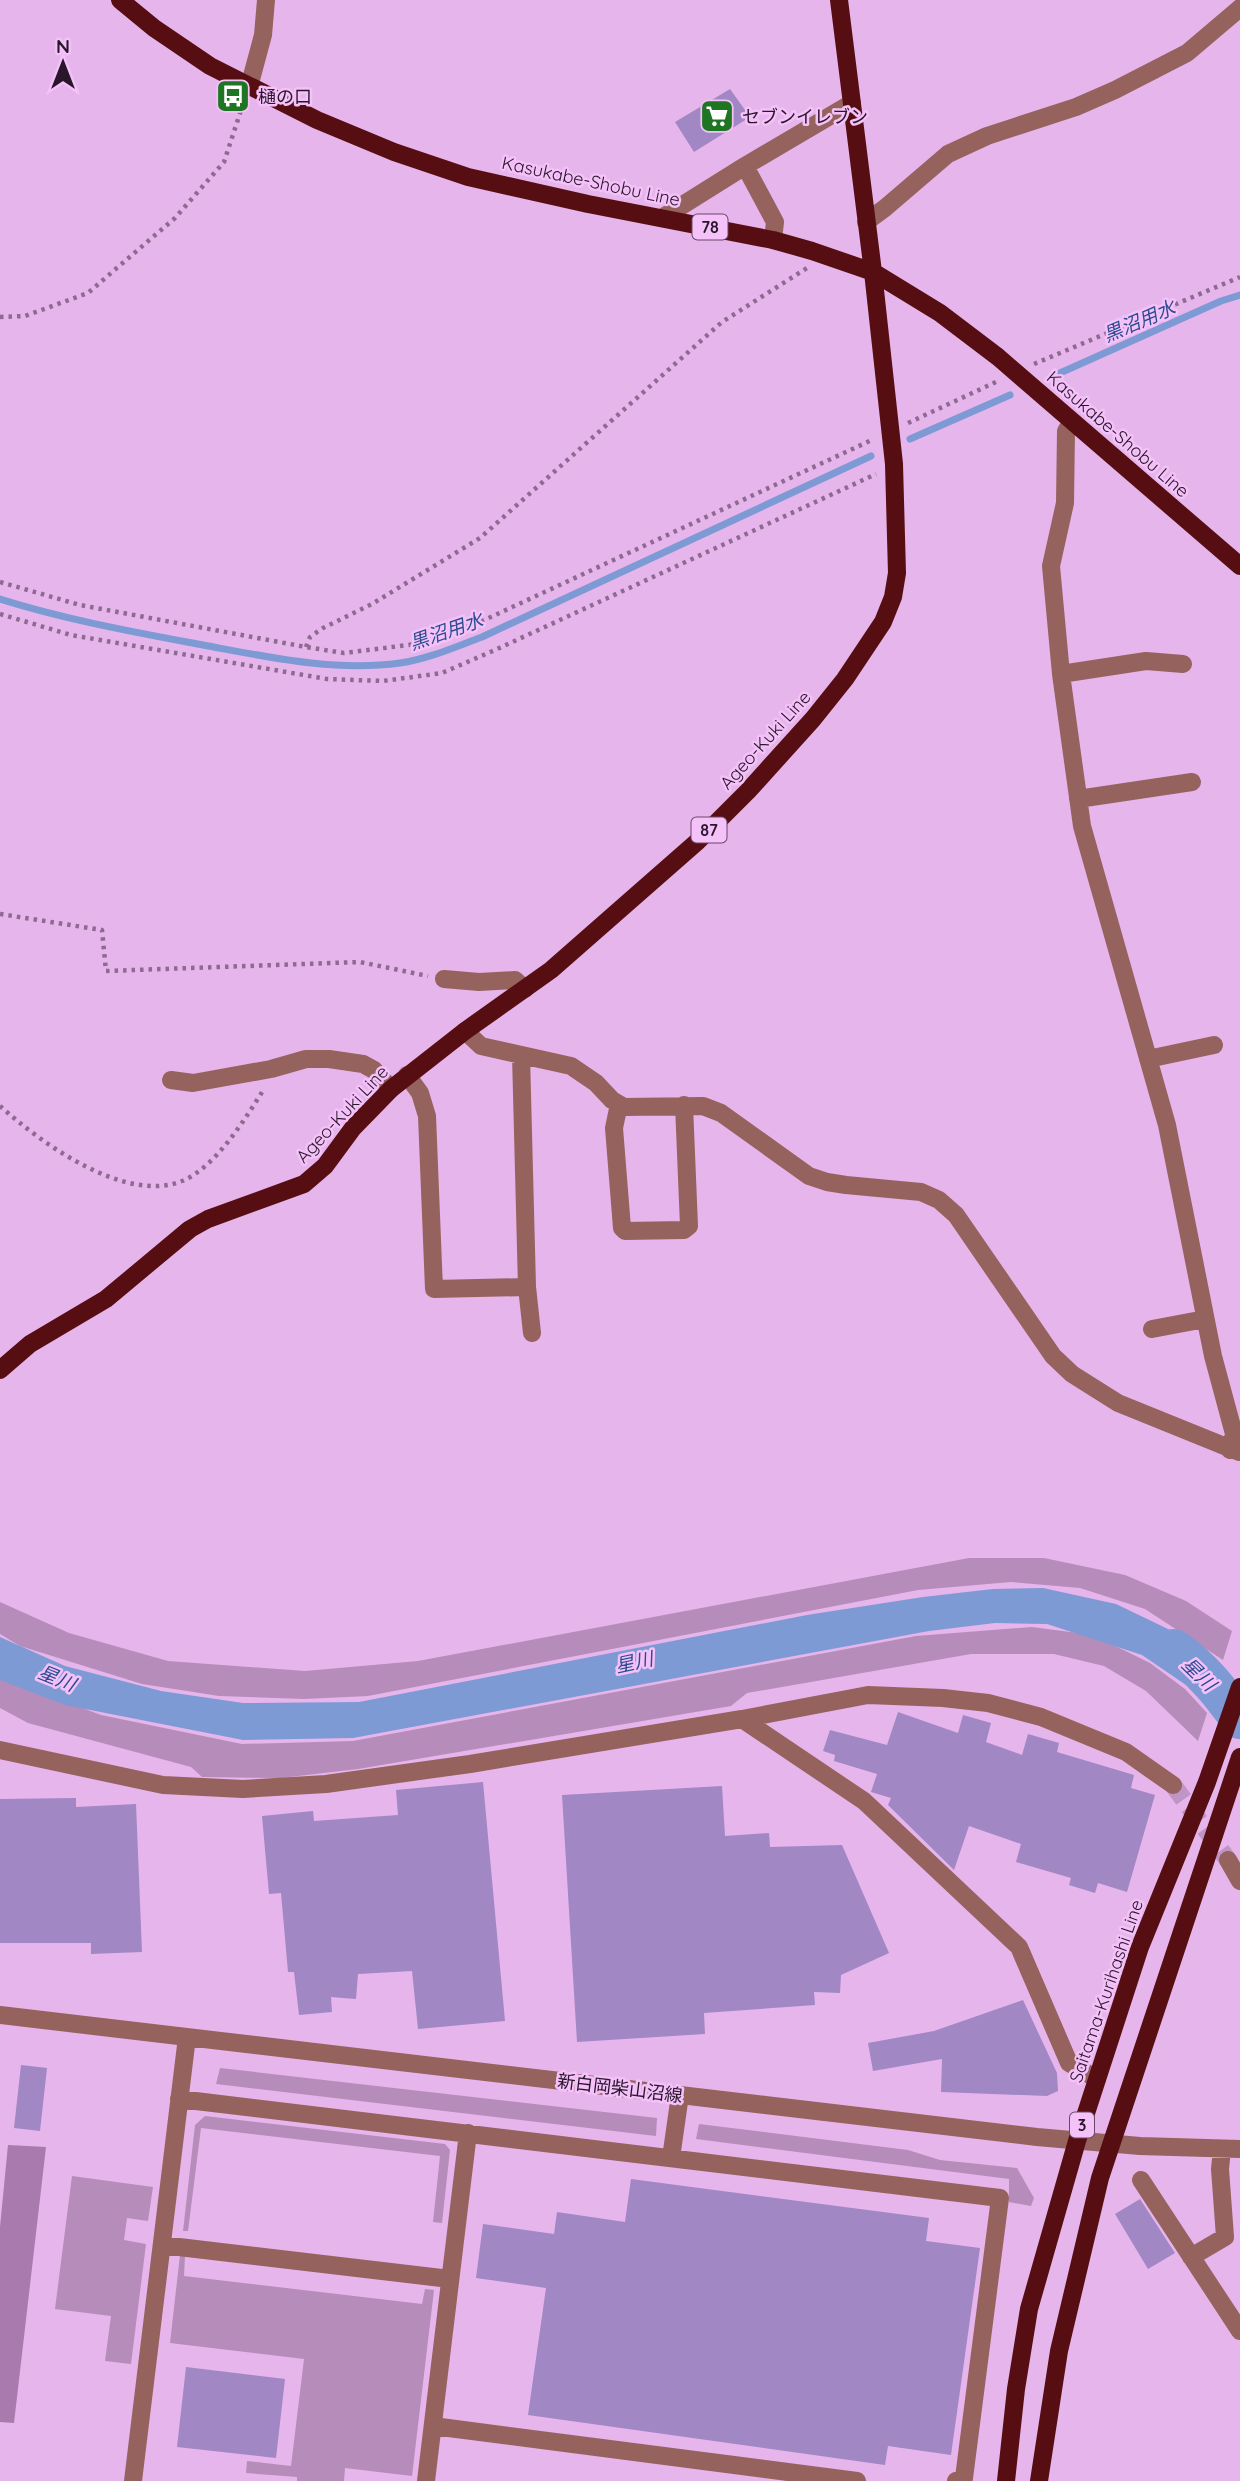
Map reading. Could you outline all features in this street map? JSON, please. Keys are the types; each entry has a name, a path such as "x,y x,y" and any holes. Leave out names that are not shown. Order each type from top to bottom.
{"main road":[{"name":"Kasukabe-Shobu Line","path":"120,0 154,29 210,66 249,87 394,152 468,177 588,204 773,240 873,272 940,313 998,357 1240,566"},
{"name":"Ageo-Kuki Line","path":"0,1370 30,1344 106,1299 190,1229 208,1219 304,1184 325,1166 353,1128 391,1088 525,989 594,934 698,841 758,781 813,719 845,679 883,622 893,597 898,554 894,464 839,0"},
{"name":"Saitama-Kurihashi Line","path":"1006,2481 1016,2389 1029,2309 1077,2141 1140,1947 1207,1782 1240,1687"},
{"name":"3","path":"1039,2481 1059,2351 1111,2143 1240,1757"}],"street":[{"path":"249,87 263,36 266,0"},
{"path":"866,222 886,208 948,153 987,136 1076,107 1115,90 1187,53 1240,8"},
{"path":"662,218 852,103"},
{"path":"745,166 775,222 773,240"},
{"path":"465,1031 481,1046 571,1066 624,1107 703,1105 721,1112 808,1176 846,1185 920,1192 939,1200 956,1215 1053,1356 1072,1374 1118,1403 1235,1451 1234,1434 1213,1356 1167,1125 1082,826 1061,674 1051,566 1065,503 1066,431 1072,422"},
{"path":"1061,674 1146,661 1183,664"},
{"path":"1078,799 1192,782"},
{"path":"447,980 515,980 525,989"},
{"path":"1148,1059 1214,1045"},
{"path":"521,1055 527,1287 532,1333"},
{"path":"171,1080 192,1083 271,1069 306,1059 363,1064 391,1088"},
{"path":"407,1075 420,1093 427,1116 434,1289 527,1287"},
{"path":"619,1104 614,1128 622,1228 625,1231 684,1230 689,1227 684,1105"},
{"path":"1152,1329 1205,1319"},
{"path":"0,1750 163,1785 243,1789 326,1784 742,1719 868,1695 988,1703 1041,1717 1126,1752 1173,1784"},
{"path":"742,1719 864,1801 1018,1947 1069,2063 1097,2079"},
{"path":"1228,1860 1240,1881"},
{"name":"新白岡柴山沼線","path":"0,2015 1077,2141 1231,2149"},
{"path":"133,2481 187,2037"},
{"path":"671,2158 680,2095"},
{"path":"179,2099 1000,2198 964,2478 956,2481"},
{"path":"426,2481 468,2133"},
{"path":"1191,2257 1225,2237 1232,2218 1220,2169 1231,2149"},
{"path":"1141,2180 1240,2331"},
{"path":"162,2245 450,2279"},
{"path":"433,2426 857,2481"}],"path":[{"path":"0,317 24,316 88,293 175,218 224,162 249,87"},
{"path":"306,647 310,637 323,628 372,604 481,538 722,322 806,268 812,251"},
{"path":"1031,365 1240,277"},
{"path":"900,427 1003,379"},
{"path":"0,582 80,605 344,653 424,643 481,622 874,439"},
{"path":"0,614 71,635 327,680 383,681 442,673 508,645 894,464"},
{"path":"0,914 102,930 106,971 360,962 447,980"},
{"path":"0,1106 40,1138 86,1167 128,1182 162,1187 184,1180 225,1147 270,1079 271,1069"}],"shaded area":[{"path":"969,1558 1044,1558 1125,1575 1186,1601 1232,1631 1223,1660 1145,1609 1080,1588 1011,1582 918,1590 368,1696 304,1699 219,1696 142,1684 20,1646 0,1634 0,1602 69,1633 168,1661 305,1671 418,1661"},
{"path":"1032,1627 1093,1635 1150,1663 1185,1689 1207,1713 1198,1741 1146,1691 1104,1666 1054,1654 971,1654 747,1693 731,1706 358,1769 281,1778 202,1777 191,1767 28,1723 0,1708 0,1677 101,1715 242,1744 353,1741 916,1636"},
{"path":"220,2068 657,2118 656,2136 216,2084"},
{"path":"205,2116 445,2144 450,2150 442,2223 433,2222 440,2156 201,2128 188,2231 183,2231 195,2125"},
{"path":"699,2124 908,2150 940,2160 1017,2168 1034,2198 1031,2206 1009,2202 1009,2179 696,2139"},
{"path":"8,2145 46,2147 14,2423 0,2422 0,2227"},
{"path":"72,2176 153,2187 148,2221 127,2218 124,2240 146,2244 131,2364 105,2361 111,2316 55,2309"},
{"path":"180,2255 185,2256 184,2276 422,2304 425,2289 434,2290 412,2476 345,2468 344,2481 297,2481 297,2477 246,2473 247,2461 291,2466 304,2359 170,2343"}],"water":[{"path":"1043,1588 1116,1604 1168,1629 1220,1667 1207,1707 1186,1685 1142,1655 1047,1624 995,1623 929,1631 353,1738 243,1740 65,1705 0,1680 0,1637 65,1666 161,1691 243,1703 359,1702 807,1615 923,1597 993,1589"}],"building":[{"path":"730,89 750,117 694,152 675,122"},
{"path":"898,1712 958,1733 963,1715 991,1723 986,1742 1022,1755 1028,1734 1059,1743 1057,1752 1134,1775 1131,1788 1155,1795 1127,1892 1098,1883 1095,1893 1069,1885 1071,1878 1016,1862 1021,1844 969,1826 954,1870 888,1805 891,1798 871,1792 877,1774 834,1761 835,1755 823,1751 830,1730 887,1745"},
{"path":"483,1782 505,2021 418,2029 412,1971 358,1974 356,1999 331,1997 332,2012 299,2015 294,1972 288,1972 281,1893 269,1894 262,1816 313,1811 314,1821 398,1815 396,1790"},
{"path":"722,1786 725,1836 769,1833 770,1847 842,1845 889,1953 841,1975 840,1993 814,1992 815,2005 704,2013 705,2034 577,2042 562,1795"},
{"path":"76,1798 76,1807 136,1804 142,1952 91,1954 91,1943 0,1943 0,1799"},
{"path":"1023,2000 1057,2073 1058,2091 1047,2096 941,2092 942,2059 873,2071 868,2043 934,2031"},
{"path":"21,2065 47,2068 40,2131 14,2128"},
{"path":"631,2179 929,2218 926,2241 980,2248 951,2455 888,2446 885,2465 528,2415 546,2288 476,2278 483,2224 554,2234 557,2212 625,2222"},
{"path":"1140,2199 1175,2253 1148,2269 1115,2214"},
{"path":"186,2367 285,2379 276,2458 177,2447"}],"waterway":[{"name":"黒沼用水","path":"1051,377 1240,295"},
{"name":"黒沼用水","path":"910,439 1010,395"},
{"name":"黒沼用水","path":"0,599 101,625 276,658 351,666 400,663 431,656 482,637 871,456"},
{"name":"星川","path":"1174,1649 1202,1672 1240,1719"}],"tunnel":[{"path":"1173,1785 1228,1860"}],"place":[{"name":"樋の口","path":"233,96"},
{"name":"セブンイレブン","path":"717,116"}]}
